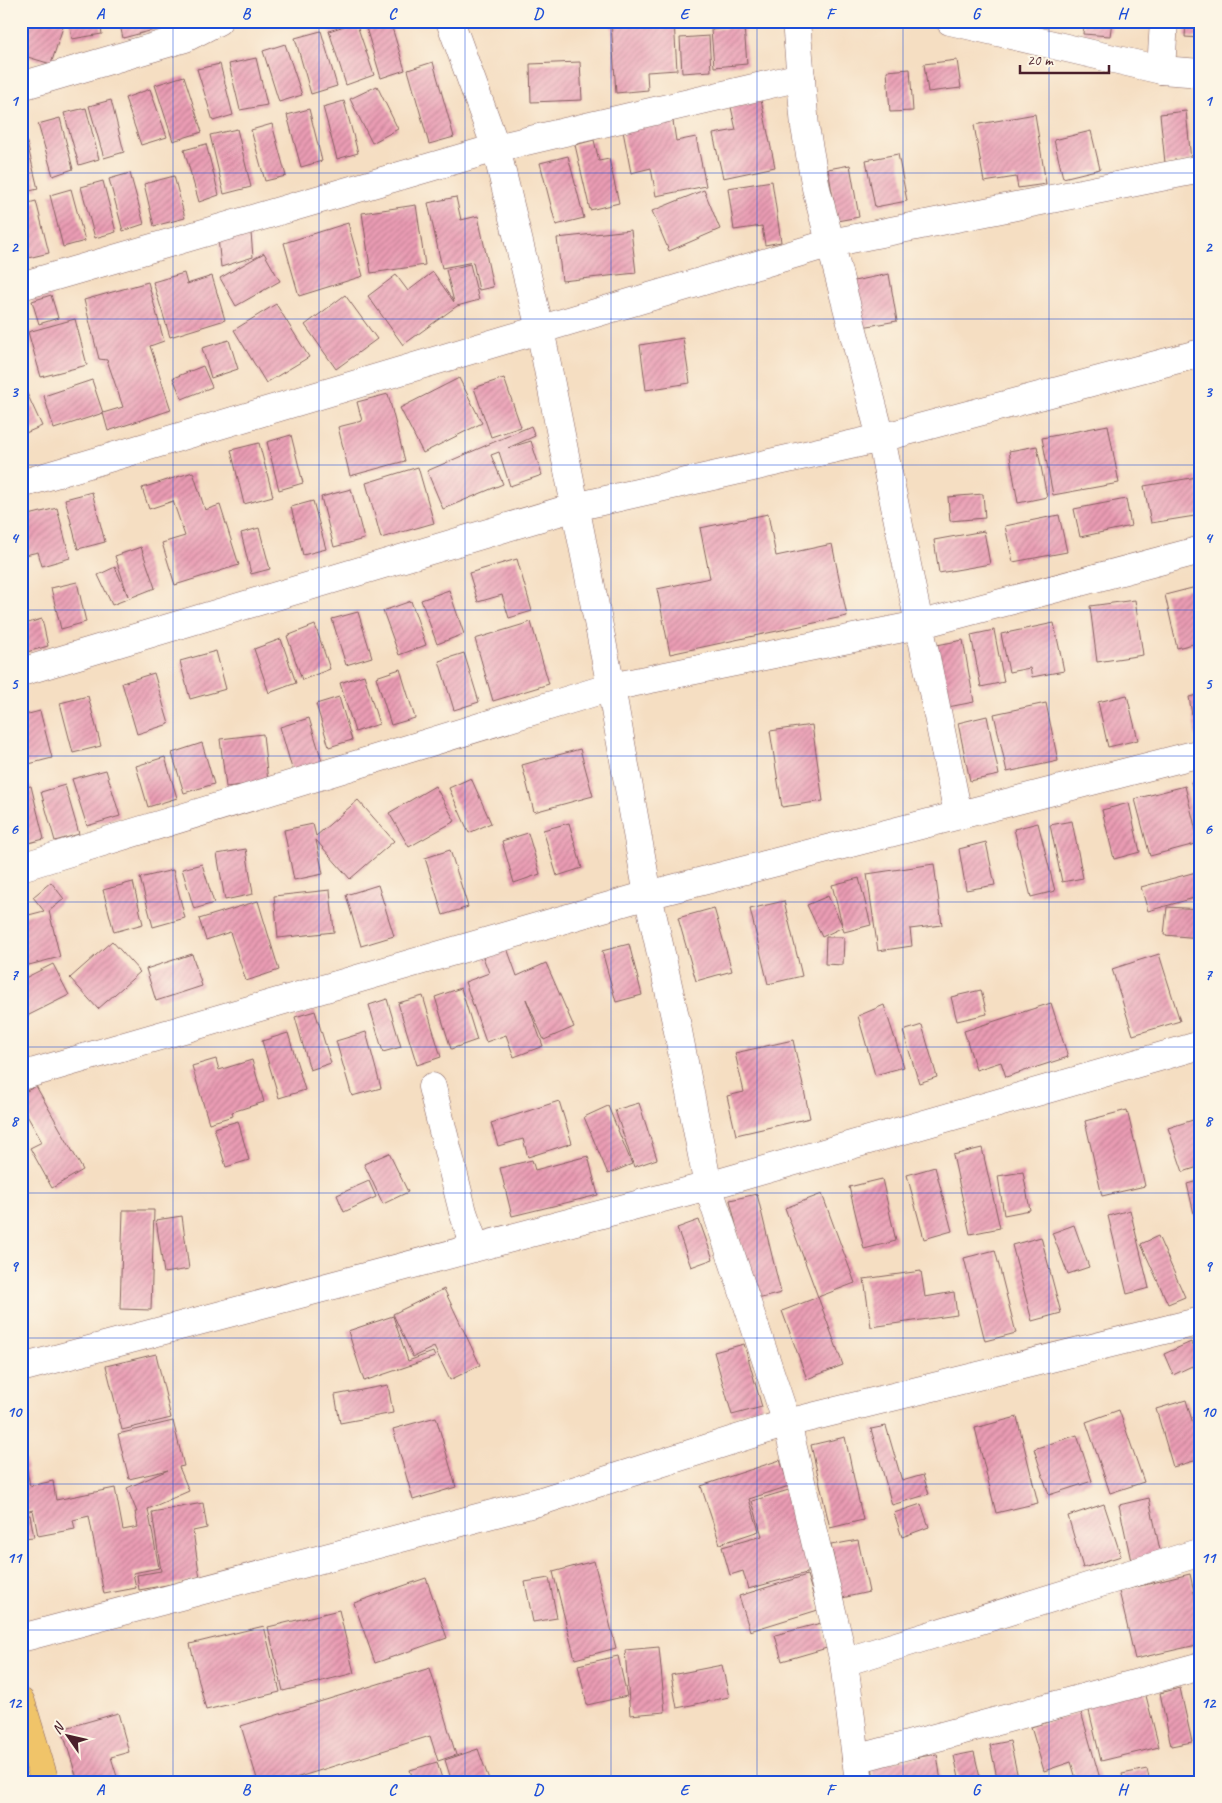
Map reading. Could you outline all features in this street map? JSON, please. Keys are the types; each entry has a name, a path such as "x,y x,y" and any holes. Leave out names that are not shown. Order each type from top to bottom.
{"main road":[{"path":"21,1702 45,1782"}],"street":[{"path":"450,21 496,148 540,329 611,687 648,895 677,1026 708,1186 787,1423 844,1662 858,1770 1201,1666"},
{"path":"796,21 806,127 815,180 881,438 958,814"},
{"path":"950,21 1161,70 1201,73"},
{"path":"1161,70 1164,21"},
{"path":"21,86 185,38 213,22"},
{"path":"21,286 496,148 801,77"},
{"path":"21,484 831,243 1201,169"},
{"path":"21,672 575,507 881,438 1201,353"},
{"path":"21,867 611,687 918,625 1201,550"},
{"path":"21,1076 648,895 958,814 1201,754"},
{"path":"21,1368 708,1186 1201,1045"},
{"path":"432,1087 463,1212 475,1247"},
{"path":"21,1638 538,1502 787,1423 1201,1321"},
{"path":"844,1662 1201,1552"}],"building":[{"path":"21,21 65,21 51,64 21,55"},
{"path":"69,21 100,21 102,34 72,39"},
{"path":"119,21 184,21 184,22 123,38"},
{"path":"364,21 390,21 405,70 381,78"},
{"path":"611,21 674,21 677,70 647,72 648,90 616,93"},
{"path":"1084,21 1112,21 1110,36 1083,34"},
{"path":"1186,21 1201,21 1201,38 1185,37"},
{"path":"356,22 374,75 346,85 329,31"},
{"path":"744,26 747,64 714,67 711,30"},
{"path":"321,31 337,86 311,94 295,38"},
{"path":"709,36 711,71 682,73 680,38"},
{"path":"285,44 302,95 279,102 263,51"},
{"path":"256,58 267,105 240,110 229,64"},
{"path":"957,60 961,88 928,92 924,64"},
{"path":"433,62 454,137 429,144 408,70"},
{"path":"580,62 582,100 531,102 530,64"},
{"path":"220,64 233,115 213,121 197,69"},
{"path":"910,69 913,111 890,112 887,71"},
{"path":"184,76 202,132 173,141 155,85"},
{"path":"377,86 398,129 372,143 350,99"},
{"path":"150,89 167,137 141,145 125,98"},
{"path":"111,100 124,152 104,158 89,106"},
{"path":"761,100 775,167 723,178 713,134 736,130 731,107"},
{"path":"344,101 358,153 337,159 323,107"},
{"path":"86,108 99,159 79,165 64,113"},
{"path":"309,109 322,161 301,167 287,115"},
{"path":"1186,111 1191,160 1165,163 1160,114"},
{"path":"1035,114 1046,184 1018,188 1016,177 984,182 974,125"},
{"path":"21,118 38,189 21,193"},
{"path":"60,118 73,169 53,176 38,124"},
{"path":"673,121 676,141 696,137 706,186 656,196 651,168 631,173 623,131"},
{"path":"272,124 286,176 265,181 251,130"},
{"path":"237,129 251,187 224,194 210,135"},
{"path":"1091,131 1100,169 1063,178 1054,140"},
{"path":"594,140 599,161 609,159 619,203 590,210 575,145"},
{"path":"206,144 219,195 199,202 184,150"},
{"path":"898,154 907,201 875,207 866,160"},
{"path":"568,156 584,218 556,225 540,163"},
{"path":"850,165 859,217 837,221 828,169"},
{"path":"130,173 144,224 123,231 109,179"},
{"path":"174,176 185,218 154,226 144,184"},
{"path":"103,181 116,232 95,238 81,187"},
{"path":"772,181 781,242 765,245 762,226 734,230 728,188"},
{"path":"71,189 85,241 63,247 50,195"},
{"path":"704,190 720,229 669,251 652,211"},
{"path":"456,197 461,220 478,216 493,287 479,290 473,262 442,268 428,203"},
{"path":"36,201 49,253 28,258 21,235 21,205"},
{"path":"416,205 425,265 371,273 362,213"},
{"path":"348,223 363,276 299,296 284,243"},
{"path":"631,230 636,273 562,281 557,238"},
{"path":"251,233 253,257 221,267 218,238"},
{"path":"264,253 280,281 236,306 220,278"},
{"path":"470,264 479,300 457,306 403,345 368,296 396,275 408,291 433,272 454,302 446,270"},
{"path":"184,273 187,284 212,276 225,320 170,337 153,282"},
{"path":"889,274 897,321 862,327 854,281"},
{"path":"148,282 164,341 150,346 171,410 108,431 103,413 123,407 107,360 99,359 84,300"},
{"path":"51,295 58,318 39,324 32,301"},
{"path":"345,295 377,339 336,369 305,325"},
{"path":"276,304 309,357 266,383 234,330"},
{"path":"75,319 87,365 41,377 28,332"},
{"path":"683,338 690,383 646,390 640,345"},
{"path":"229,340 238,369 211,378 202,348"},
{"path":"203,366 212,387 182,399 173,378"},
{"path":"459,378 482,423 423,453 400,408"},
{"path":"504,378 521,427 491,437 474,388"},
{"path":"92,380 103,413 54,429 44,396"},
{"path":"25,389 42,426 21,435 21,391"},
{"path":"388,394 405,461 350,476 338,427 362,421 357,402"},
{"path":"1108,425 1119,483 1053,495 1042,438"},
{"path":"531,426 535,436 508,448 531,441 542,475 510,486 499,452 491,455 503,484 443,509 427,471"},
{"path":"291,435 303,483 279,490 267,442"},
{"path":"259,443 273,496 244,504 231,450"},
{"path":"1037,446 1047,497 1018,503 1009,451"},
{"path":"418,467 434,523 381,538 366,483"},
{"path":"193,472 205,510 220,505 239,565 175,585 162,543 185,536 173,501 149,509 142,488"},
{"path":"1197,477 1201,515 1151,523 1144,486"},
{"path":"351,489 364,539 334,547 321,497"},
{"path":"92,492 105,542 78,549 65,499"},
{"path":"983,494 985,518 950,521 948,497"},
{"path":"1126,499 1131,526 1080,537 1074,509"},
{"path":"313,501 326,549 303,555 291,507"},
{"path":"57,508 70,558 42,566 38,552 21,556 21,517"},
{"path":"768,514 776,556 832,544 847,616 670,654 657,589 710,578 700,528"},
{"path":"1059,515 1067,552 1013,562 1005,526"},
{"path":"259,528 270,569 251,574 241,533"},
{"path":"984,531 990,564 939,573 934,540"},
{"path":"141,547 155,588 112,605 98,575 115,567 128,596 115,556"},
{"path":"517,559 532,611 509,618 502,595 478,602 469,573"},
{"path":"77,582 86,622 61,629 51,588"},
{"path":"1200,586 1201,642 1177,648 1165,595"},
{"path":"449,590 464,634 437,644 421,600"},
{"path":"1135,600 1143,655 1097,662 1090,606"},
{"path":"411,601 426,645 399,655 383,611"},
{"path":"358,612 372,657 346,665 332,619"},
{"path":"42,619 48,646 27,652 21,625"},
{"path":"531,622 549,684 493,701 475,639"},
{"path":"1054,623 1064,671 1032,677 1030,668 1009,672 1001,634"},
{"path":"315,625 330,669 302,680 287,636"},
{"path":"994,630 1004,682 981,687 971,635"},
{"path":"281,639 296,683 269,693 254,649"},
{"path":"963,640 974,702 948,707 937,645"},
{"path":"216,651 226,689 190,699 180,661"},
{"path":"464,653 479,702 454,710 439,661"},
{"path":"400,669 415,718 391,725 376,677"},
{"path":"154,673 169,724 137,734 122,683"},
{"path":"364,675 379,724 355,732 340,683"},
{"path":"1201,694 1201,736 1196,737 1189,697"},
{"path":"1127,695 1138,740 1108,747 1098,702"},
{"path":"88,696 101,746 73,753 60,703"},
{"path":"339,697 352,740 329,747 316,704"},
{"path":"1046,703 1058,761 1007,772 994,714"},
{"path":"40,711 52,758 21,766 21,716"},
{"path":"987,716 999,775 970,781 958,723"},
{"path":"309,718 323,764 293,772 280,727"},
{"path":"812,725 823,801 782,807 770,731"},
{"path":"263,734 268,782 226,787 220,739"},
{"path":"202,743 214,784 184,793 172,753"},
{"path":"580,749 593,796 534,812 522,765"},
{"path":"165,757 177,798 148,807 136,766"},
{"path":"106,770 120,816 87,826 72,779"},
{"path":"471,778 491,823 469,833 449,788"},
{"path":"1201,779 1201,813 1200,813 1191,782"},
{"path":"65,785 79,834 55,841 41,792"},
{"path":"31,786 44,839 21,845 21,788"},
{"path":"435,786 455,821 409,847 389,813"},
{"path":"1185,786 1199,843 1150,856 1135,799"},
{"path":"358,800 394,841 350,879 316,840 323,874 294,880 284,830 313,824 316,836"},
{"path":"1129,803 1140,852 1114,859 1102,810"},
{"path":"1072,821 1083,878 1062,882 1050,825"},
{"path":"569,823 582,868 557,876 543,830"},
{"path":"1038,823 1055,891 1031,897 1014,829"},
{"path":"528,833 540,874 514,883 502,841"},
{"path":"986,842 995,885 966,890 959,849"},
{"path":"246,849 253,894 225,900 217,854"},
{"path":"450,850 468,907 443,915 425,858"},
{"path":"202,864 214,903 194,909 182,869"},
{"path":"934,864 942,925 910,929 912,946 878,951 867,874"},
{"path":"173,870 185,918 153,927 140,878"},
{"path":"1196,872 1201,896 1148,911 1141,887"},
{"path":"859,878 871,925 844,932 832,885"},
{"path":"51,882 64,899 49,911 60,957 21,967 21,917 44,911 33,897"},
{"path":"133,882 143,924 114,932 103,890"},
{"path":"378,885 394,936 361,946 346,895"},
{"path":"330,890 334,932 278,938 274,896"},
{"path":"828,896 843,927 822,937 807,905"},
{"path":"258,901 279,970 246,981 230,932 206,940 199,919"},
{"path":"784,901 802,976 768,984 750,909"},
{"path":"1167,907 1201,909 1201,938 1164,935"},
{"path":"714,908 732,971 696,981 678,918"},
{"path":"826,937 844,937 843,965 825,964"},
{"path":"112,941 140,972 98,1009 70,978"},
{"path":"629,944 642,995 616,1002 602,951"},
{"path":"507,948 517,976 546,963 574,1027 544,1040 526,999 543,1046 514,1057 506,1035 486,1042 465,982 489,973 483,957"},
{"path":"192,954 202,986 156,1001 146,969"},
{"path":"1159,954 1180,1021 1133,1035 1112,969"},
{"path":"53,964 69,995 21,1019 21,980"},
{"path":"461,988 477,1040 451,1049 435,997"},
{"path":"981,990 987,1014 957,1021 951,997"},
{"path":"423,996 441,1057 417,1065 398,1003"},
{"path":"387,999 401,1047 383,1052 369,1005"},
{"path":"1051,1003 1068,1057 1006,1077 1001,1062 976,1070 964,1031"},
{"path":"884,1005 904,1067 875,1075 858,1016"},
{"path":"315,1011 331,1063 310,1070 295,1017"},
{"path":"922,1025 937,1077 919,1083 903,1031"},
{"path":"366,1032 381,1088 352,1096 336,1041"},
{"path":"288,1033 305,1090 279,1098 262,1041"},
{"path":"793,1040 810,1118 736,1135 727,1096 744,1092 735,1053"},
{"path":"216,1059 219,1070 252,1060 264,1102 232,1112 233,1116 209,1123 192,1066"},
{"path":"36,1086 83,1170 52,1188 30,1148 42,1142 21,1105 21,1094"},
{"path":"559,1101 572,1143 528,1157 523,1139 498,1146 491,1123"},
{"path":"639,1103 657,1159 634,1167 615,1110"},
{"path":"608,1106 632,1164 608,1174 584,1117"},
{"path":"1127,1110 1145,1186 1102,1196 1085,1121"},
{"path":"1196,1119 1201,1131 1201,1166 1183,1172 1168,1128"},
{"path":"238,1121 249,1160 226,1167 214,1128"},
{"path":"982,1148 1000,1228 970,1234 953,1155"},
{"path":"389,1153 408,1192 383,1204 364,1164"},
{"path":"588,1156 598,1195 512,1216 500,1168 532,1160 535,1170"},
{"path":"935,1167 952,1231 924,1239 907,1175"},
{"path":"1023,1172 1030,1210 1004,1215 998,1176"},
{"path":"882,1179 896,1241 864,1249 849,1187"},
{"path":"1201,1180 1201,1238 1200,1239 1187,1184"},
{"path":"369,1181 376,1197 344,1212 337,1195"},
{"path":"757,1194 781,1293 754,1300 730,1200"},
{"path":"822,1194 855,1283 818,1297 785,1208"},
{"path":"123,1210 154,1210 151,1310 120,1309"},
{"path":"1130,1210 1149,1288 1127,1294 1108,1216"},
{"path":"182,1216 189,1269 164,1273 156,1220"},
{"path":"699,1220 713,1259 691,1267 677,1228"},
{"path":"1074,1225 1089,1267 1068,1274 1052,1233"},
{"path":"1158,1236 1185,1297 1168,1304 1141,1244"},
{"path":"1041,1237 1061,1313 1032,1321 1012,1245"},
{"path":"995,1250 1016,1333 985,1341 964,1258"},
{"path":"921,1271 925,1297 954,1292 957,1315 871,1327 864,1279"},
{"path":"444,1289 480,1365 450,1380 434,1347 413,1357 393,1314"},
{"path":"818,1297 843,1365 807,1379 782,1311"},
{"path":"393,1316 408,1361 433,1352 435,1357 364,1381 348,1331"},
{"path":"1191,1342 1201,1360 1201,1378 1198,1379 1192,1366 1173,1375 1164,1354"},
{"path":"744,1344 762,1407 732,1415 714,1352"},
{"path":"156,1354 171,1418 122,1430 106,1366"},
{"path":"388,1385 393,1413 340,1423 335,1395"},
{"path":"1186,1400 1201,1451 1201,1459 1173,1467 1156,1409"},
{"path":"1119,1410 1144,1482 1110,1493 1086,1422"},
{"path":"436,1417 456,1487 413,1500 393,1429"},
{"path":"1017,1417 1038,1503 996,1513 975,1428"},
{"path":"173,1421 184,1466 179,1467 189,1491 148,1509 159,1568 133,1573 136,1588 104,1594 89,1516 73,1520 75,1529 38,1536 33,1510 21,1513 21,1460 25,1459 30,1486 53,1481 56,1500 115,1488 123,1530 138,1527 135,1512 137,1512 127,1488 168,1470 129,1479 118,1434"},
{"path":"886,1426 902,1481 923,1475 929,1494 892,1505 871,1429"},
{"path":"1077,1435 1092,1481 1049,1495 1034,1449"},
{"path":"845,1437 863,1520 830,1528 811,1445"},
{"path":"780,1460 789,1486 749,1499 759,1531 720,1544 701,1486"},
{"path":"792,1489 814,1571 748,1589 743,1571 730,1575 722,1547 762,1536 752,1501"},
{"path":"1149,1498 1161,1555 1131,1561 1119,1505"},
{"path":"203,1503 207,1528 193,1531 200,1579 139,1590 137,1575 161,1571 152,1512"},
{"path":"921,1504 929,1527 902,1537 894,1513"},
{"path":"1104,1504 1121,1556 1083,1568 1068,1516"},
{"path":"30,1515 34,1537 21,1538 21,1516"},
{"path":"858,1540 869,1592 842,1598 831,1545"},
{"path":"594,1561 616,1648 575,1659 553,1572"},
{"path":"1190,1574 1201,1624 1201,1644 1135,1659 1119,1591"},
{"path":"807,1575 818,1610 750,1631 739,1596"},
{"path":"426,1578 447,1638 375,1663 354,1603"},
{"path":"549,1578 557,1618 533,1622 525,1582"},
{"path":"339,1610 354,1673 283,1691 268,1627"},
{"path":"821,1623 827,1648 782,1661 775,1635"},
{"path":"264,1626 280,1692 206,1710 190,1644"},
{"path":"659,1647 665,1712 630,1715 625,1650"},
{"path":"618,1656 627,1696 587,1705 578,1665"},
{"path":"722,1665 729,1697 677,1708 671,1675"},
{"path":"430,1668 456,1755 438,1761 430,1736 283,1782 258,1782 241,1726"},
{"path":"1143,1684 1159,1747 1101,1761 1086,1698"},
{"path":"1180,1688 1192,1742 1171,1746 1160,1693"},
{"path":"1081,1712 1101,1782 1077,1782 1071,1762 1044,1771 1031,1727"},
{"path":"118,1713 129,1752 111,1757 118,1780 78,1782 62,1729"},
{"path":"1010,1741 1019,1782 998,1782 990,1745"},
{"path":"478,1749 490,1782 452,1782 445,1760"},
{"path":"974,1752 981,1782 960,1782 954,1756"},
{"path":"937,1754 941,1782 874,1782 872,1765"},
{"path":"437,1762 443,1782 414,1782 410,1770"},
{"path":"1147,1769 1150,1782 1124,1782 1122,1774"}]}
